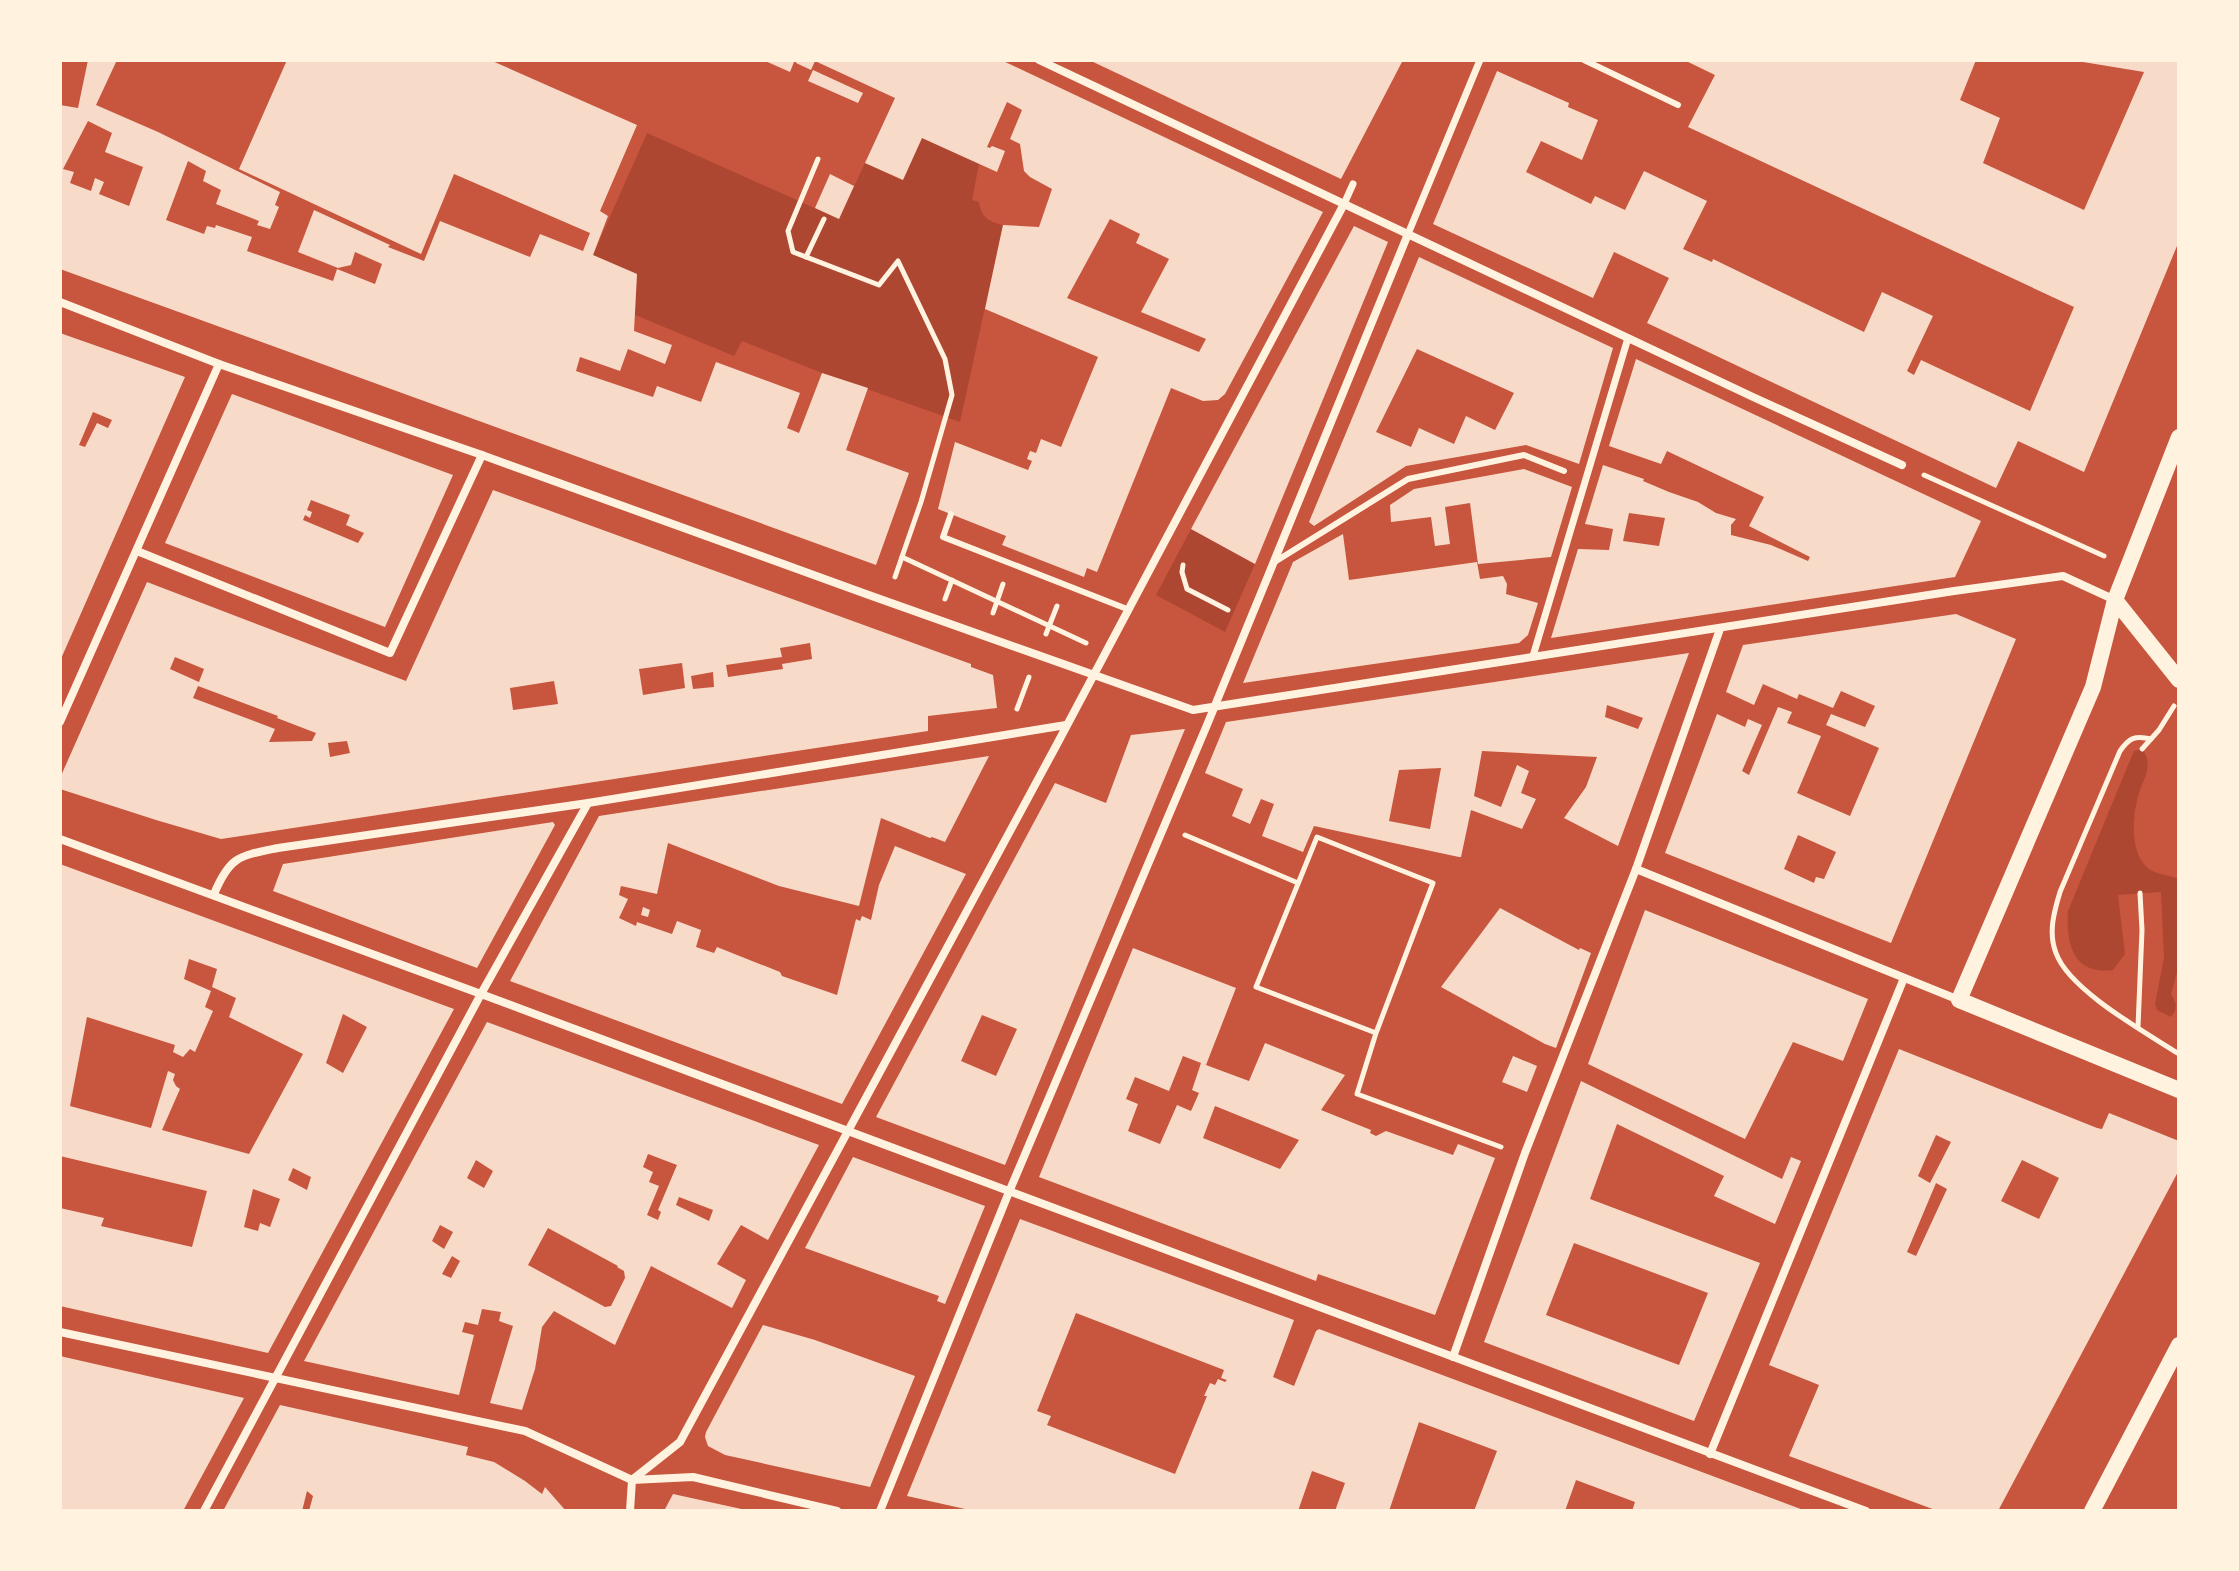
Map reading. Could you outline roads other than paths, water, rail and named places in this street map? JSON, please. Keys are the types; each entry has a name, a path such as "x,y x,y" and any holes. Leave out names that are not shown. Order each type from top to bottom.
{"main road":[{"path":"2179,437 2115,600 2093,687 1959,1000 2179,1090"},
{"path":"2115,600 2179,680"},
{"path":"2092,1511 2179,1345"}],"street":[{"path":"1039,60 1902,465"},
{"path":"880,1511 1009,1192 1215,706 1480,60"},
{"path":"630,1511 632,1480 680,1442 1353,184"},
{"path":"60,302 219,364 1193,710 2063,576 2115,600"},
{"path":"1533,656 1628,338"},
{"path":"60,722 219,364"},
{"path":"137,551 390,653 482,455"},
{"path":"1453,1357 1525,1153 1636,869 1720,629"},
{"path":"214,894 224,871 243,855 278,848 588,803 1066,725"},
{"path":"204,1511 481,994 588,803"},
{"path":"60,839 1866,1511"},
{"path":"1636,869 1959,1000"},
{"path":"1710,1454 1904,978"},
{"path":"60,1332 525,1431 632,1480 693,1477 837,1511"}],"lane":[{"path":"1584,60 1678,105"},
{"path":"1273,563 1408,479 1524,455 1564,471"},
{"path":"951,514 943,537 1127,609"}]}
